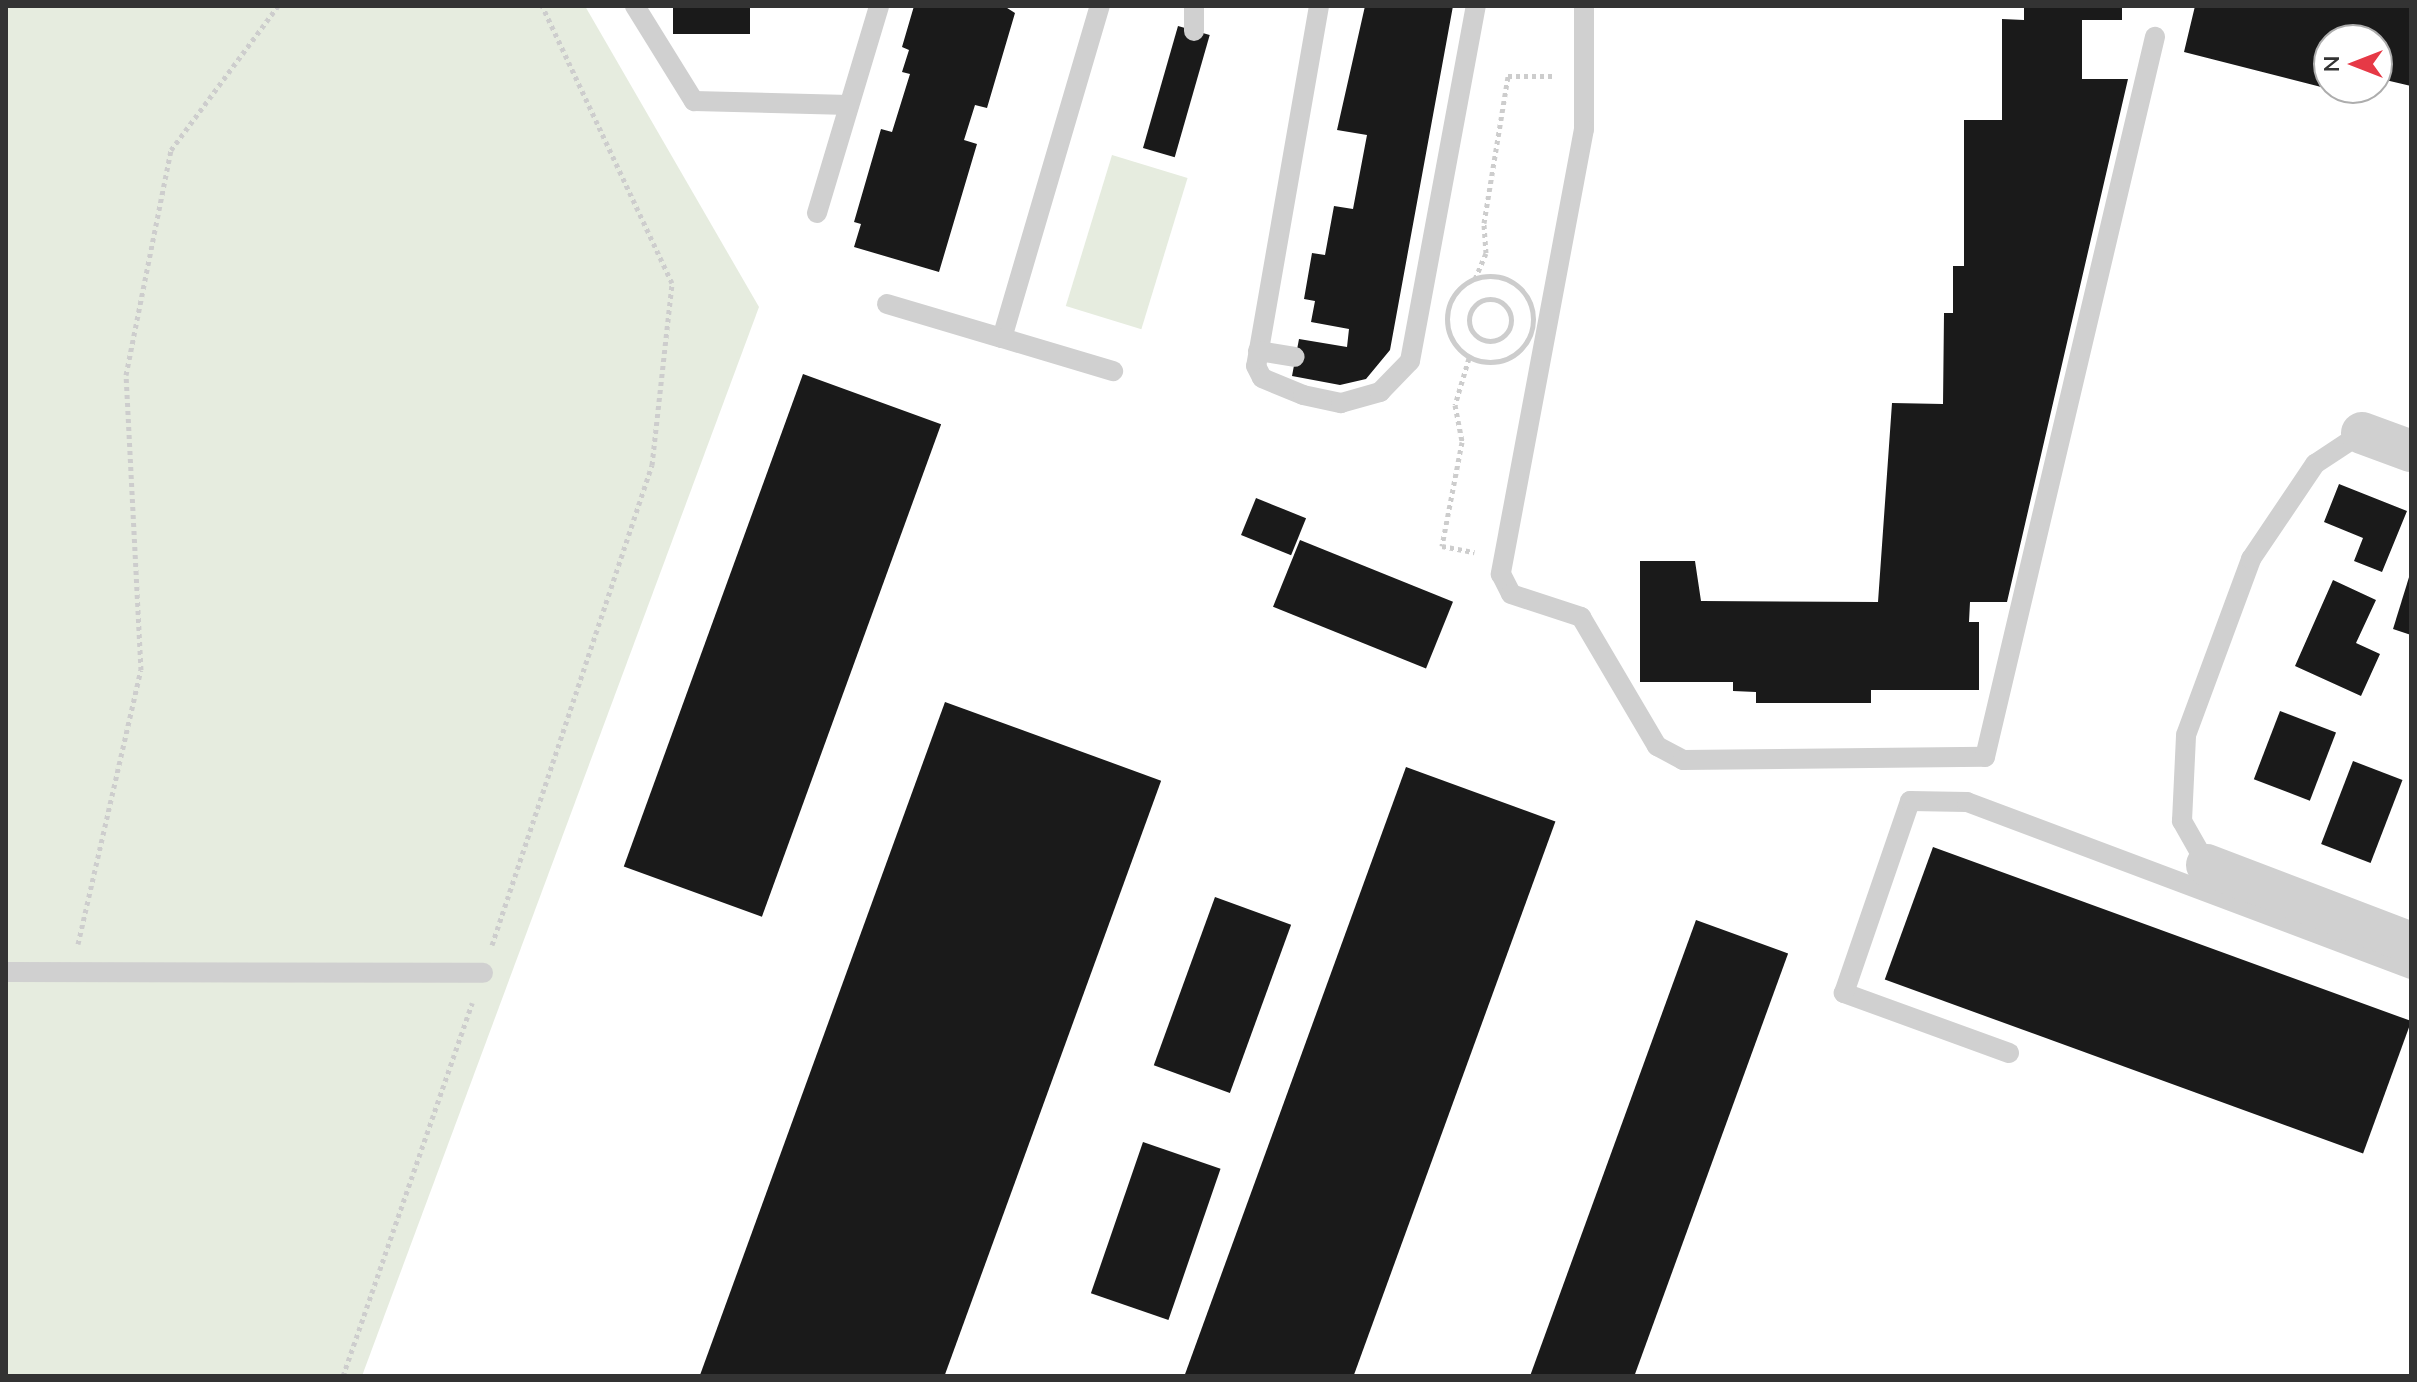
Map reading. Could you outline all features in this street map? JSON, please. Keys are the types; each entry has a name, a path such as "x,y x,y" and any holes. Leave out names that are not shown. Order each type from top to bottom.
{"street":[{"path":"2362,433 2411,451"},
{"path":"2207,865 2411,943"}],"lane":[{"path":"635,6 694,101 849,105"},
{"path":"817,213 879,6"},
{"path":"1002,338 1100,6"},
{"path":"1194,6 1194,31"},
{"path":"1319,6 1258,351 1262,378 1341,403 1380,392 1410,361 1476,6"},
{"path":"1584,6 1584,129 1501,574 1511,594 1581,617 1668,756 1985,757 2155,37"},
{"path":"887,304 1113,371"},
{"path":"1258,351 1295,357"},
{"path":"2207,865 2182,821 2186,735 2251,559 2315,464 2362,433"},
{"path":"2009,1053 1844,993 1910,801 1967,802 2411,969"},
{"path":"6,972 483,973"}],"path":[{"path":"71,972 141,670 126,375 171,150 278,6"},
{"path":"343,1376 483,973 652,465 672,283 542,6"},
{"path":"1504,558 1442,546 1462,442 1455,405 1469,358 1447,320 1456,292 1475,279 1486,253 1492,158 1508,76 1584,76"},
{"path":"1469,358 1513,357 1534,319 1511,281 1475,279"},
{"path":"1494,298 1508,308 1512,323 1508,333 1488,341 1469,317 1482,300 1494,298"}],"shaded area":[{"path":"6,6 585,6 759,307 362,1376 6,1376"},
{"path":"1112,155 1188,178 1141,329 1066,306"}],"building":[{"path":"673,6 750,6 750,34 673,34"},
{"path":"914,6 1004,6 1015,13 987,108 975,105 964,140 977,144 939,272 854,247 861,224 854,222 881,129 892,132 910,74 902,72 909,50 902,47"},
{"path":"1365,6 1453,6 1390,350 1366,379 1340,385 1292,376 1299,339 1347,347 1349,329 1311,322 1315,301 1304,299 1312,253 1325,255 1334,206 1353,209 1367,135 1337,130"},
{"path":"2024,6 2122,6 2122,20 2082,20 2082,79 2128,79 2007,602 1970,602 1969,622 1979,622 1979,690 1871,690 1871,703 1756,703 1756,692 1733,691 1733,682 1640,682 1640,561 1695,561 1701,601 1878,602 1892,403 1943,404 1944,313 1953,313 1953,266 1964,266 1964,120 2002,120 2002,19 2024,20"},
{"path":"2195,6 2411,6 2411,86 2393,82 2393,24 2313,24 2313,85 2184,52"},
{"path":"1178,26 1210,35 1175,157 1143,148"},
{"path":"803,374 941,424 762,917 624,866"},
{"path":"2339,484 2407,511 2382,572 2354,561 2363,538 2324,522"},
{"path":"1256,498 1306,518 1291,555 1241,535"},
{"path":"1300,540 1453,602 1426,669 1273,607"},
{"path":"2411,574 2411,635 2393,629"},
{"path":"2333,580 2376,600 2356,643 2380,654 2361,696 2295,666"},
{"path":"945,702 1161,781 944,1376 700,1376"},
{"path":"2280,711 2336,733 2310,801 2254,779"},
{"path":"2353,761 2402,780 2371,863 2321,844"},
{"path":"1406,767 1555,821 1354,1376 1184,1376"},
{"path":"1933,847 2411,1021 2363,1154 1885,979"},
{"path":"1215,897 1291,925 1230,1093 1154,1065"},
{"path":"1696,920 1788,954 1634,1376 1530,1376"},
{"path":"1143,1142 1221,1169 1168,1320 1091,1293"}]}
